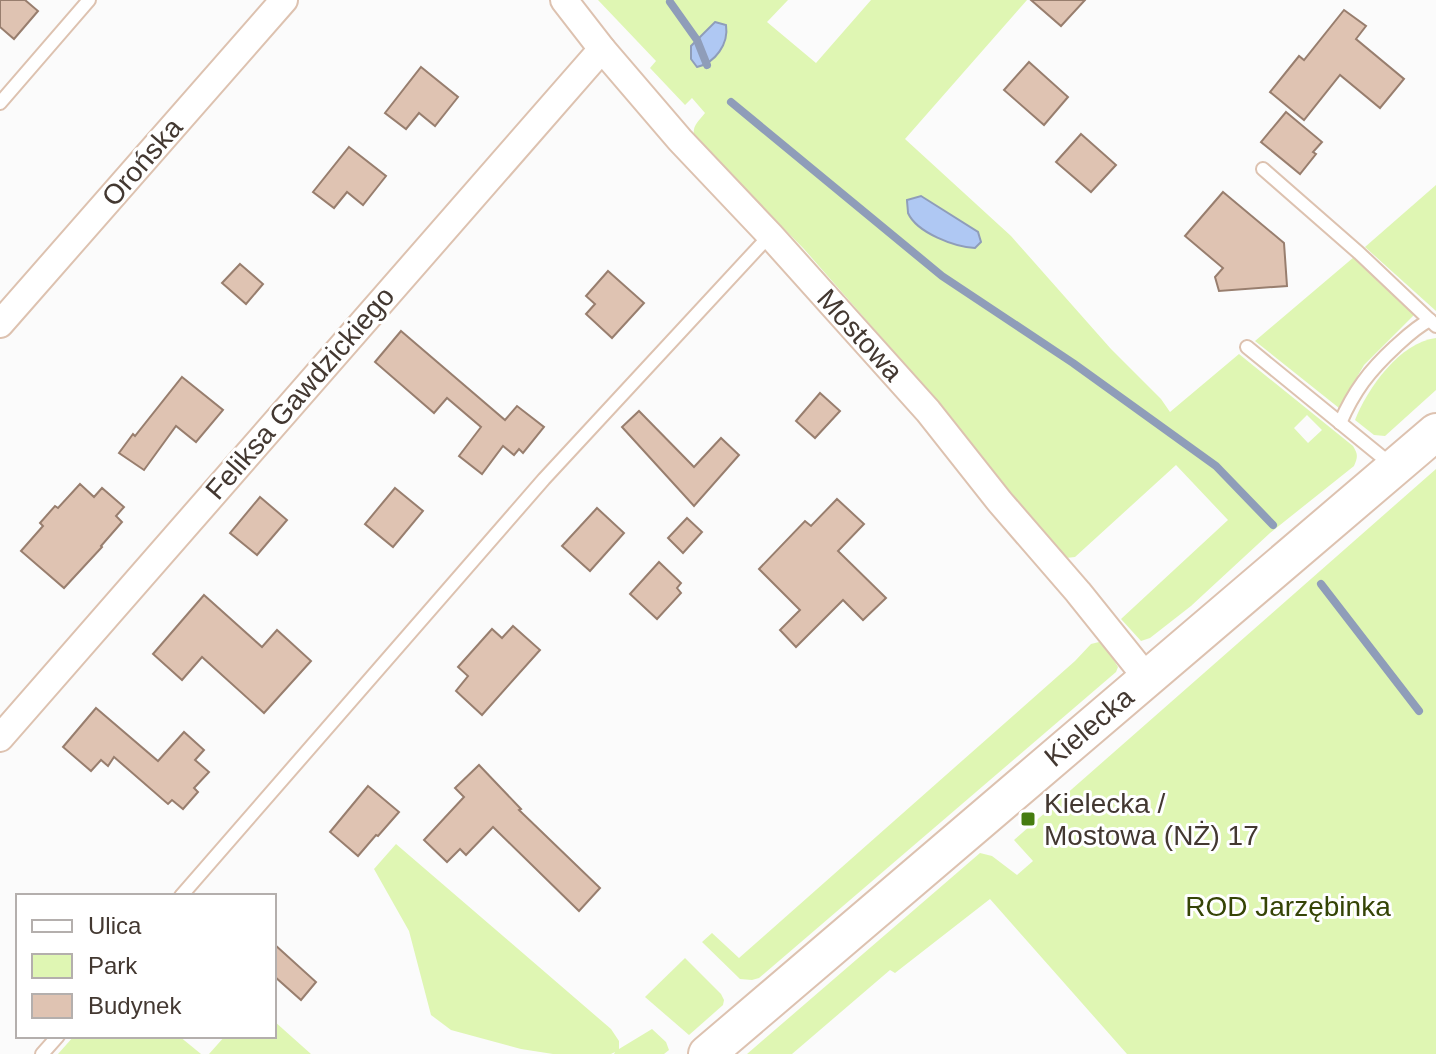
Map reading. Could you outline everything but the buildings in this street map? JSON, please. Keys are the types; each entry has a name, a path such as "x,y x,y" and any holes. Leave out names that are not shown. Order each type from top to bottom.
{"main road":[{"name":"Kielecka","path":"707,1054 1436,432"}],"street":[{"name":"Orońska","path":"0,324 284,0"},
{"name":"Mostowa","path":"564,0 602,49 701,163 928,411 1147,678"},
{"name":"Feliksa Gawdzickiego","path":"0,738 602,49"}],"lane":[{"path":"0,103 89,0"},
{"path":"1263,169 1433,323"},
{"path":"183,894 544,479 770,235"},
{"path":"1340,423 1360,383 1375,366 1417,327 1433,323"},
{"path":"1247,347 1394,467"},
{"path":"42,1054 56,1038"}],"green space":[{"path":"598,0 788,0 767,22 816,63 871,0 1027,0 905,139 1011,236 1170,412 1239,354 1353,446 1357,456 1354,466 1270,533 1191,606 1150,638 1141,641 1121,619 1228,520 1176,465 1075,557 1066,558 804,249 694,138 695,127 705,113 692,98 685,105 650,68 656,61","holes":["1307,415 1322,430 1308,443 1294,428"]},
{"path":"1436,185 1436,311 1365,247"},
{"path":"1354,257 1414,315 1364,365 1339,408 1255,341"},
{"path":"1436,338 1436,390 1385,436 1374,435 1355,420 1386,369 1410,348"},
{"name":"ROD Jarzębinka","path":"1436,469 1436,1054 1127,1054 990,899 895,973 890,970 792,1054 747,1054 980,853 992,856 1017,875 1033,861 1014,840"},
{"path":"1099,642 1118,667 1116,672 759,978 740,979 702,942 712,933 739,958 1091,644"},
{"path":"396,844 611,1029 619,1041 619,1049 652,1029 666,1042 669,1050 664,1054 553,1054 521,1049 451,1030 431,1015 409,931 374,869"},
{"path":"685,958 724,1000 723,1005 689,1035 645,997"},
{"path":"276,1023 311,1054 209,1054 223,1038 276,1038"},
{"path":"72,1038 181,1038 201,1054 58,1054"}],"water":[{"path":"715,22 726,25 723,46 715,57 697,67 691,59 691,46"},
{"path":"921,196 978,232 981,242 975,248 957,245 919,227 908,213 907,200"}],"waterway":[{"path":"670,2 697,40 707,65"},
{"path":"731,102 942,276 1073,363 1216,466 1273,525"},
{"path":"1321,584 1419,711"}],"place":[{"name":"Kielecka / Mostowa (NŻ) 17","path":"1028,819"}]}
